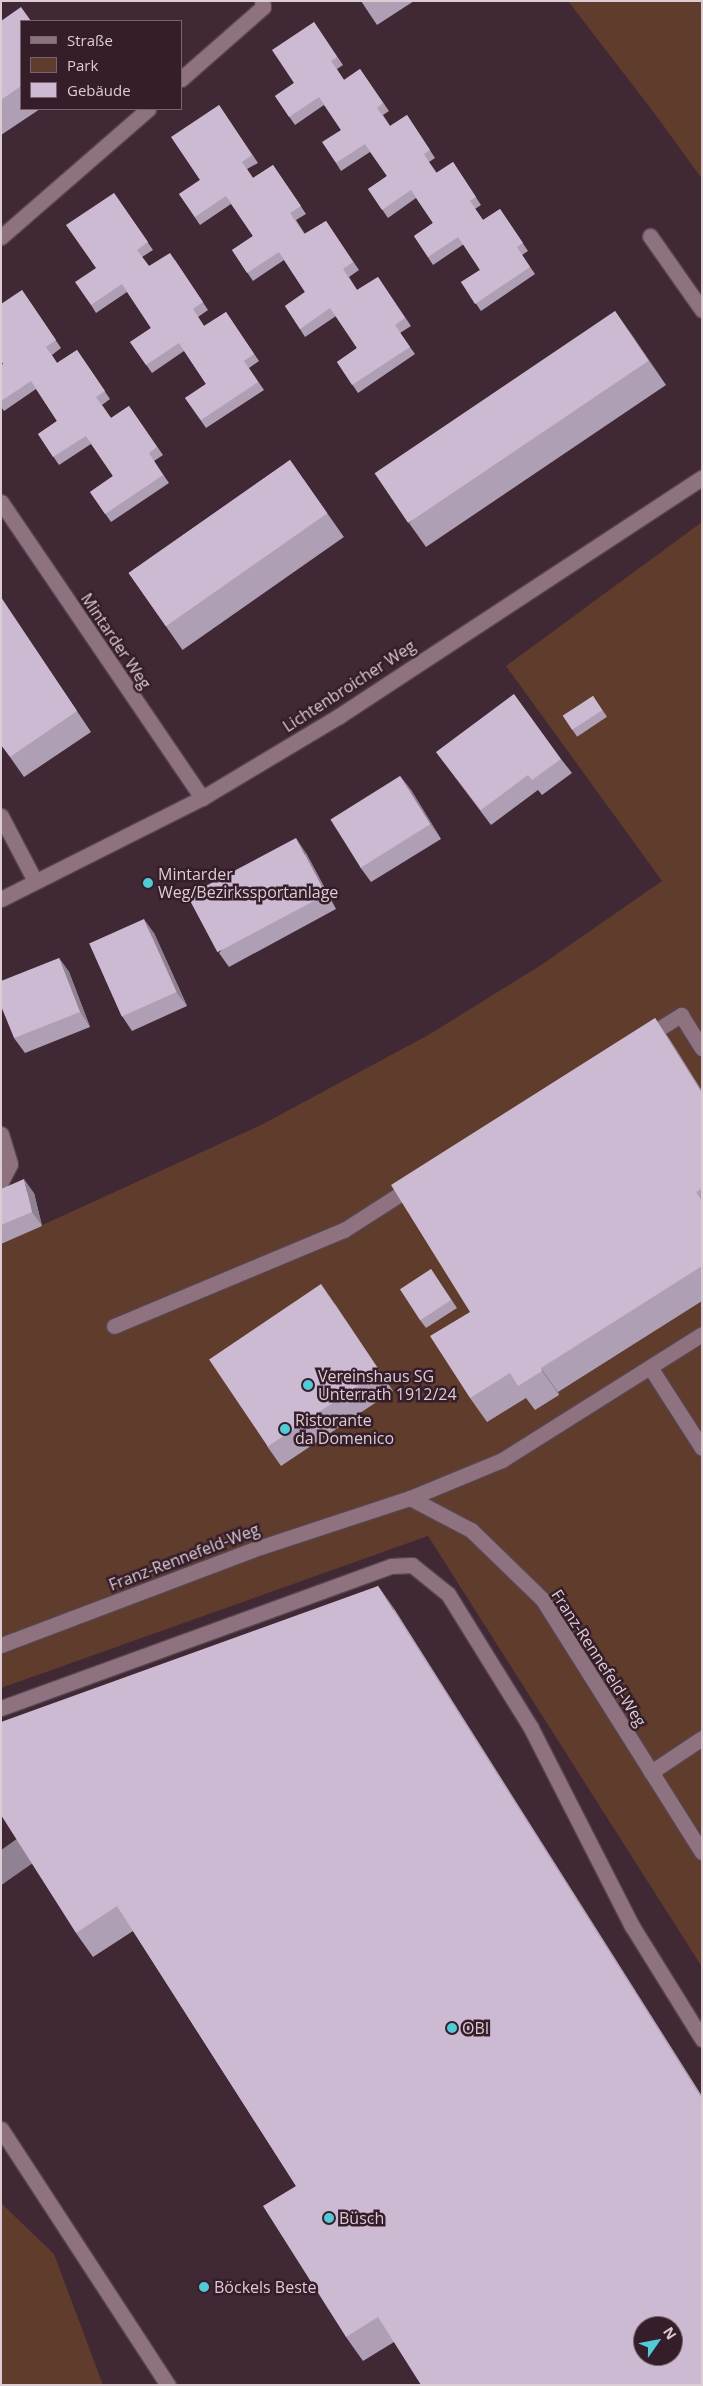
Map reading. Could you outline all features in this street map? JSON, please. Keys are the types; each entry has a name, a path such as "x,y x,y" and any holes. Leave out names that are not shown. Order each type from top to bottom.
{"street":[{"path":"182,78 263,8 262,1"},
{"path":"1,237 147,110"},
{"path":"650,236 702,310"},
{"name":"Lichtenbroicher Weg","path":"1,899 202,798 338,716 702,478"},
{"name":"Mintarder Weg","path":"1,502 202,798"},
{"path":"1,816 35,881"},
{"path":"630,1047 681,1015 702,1048"},
{"path":"1,1134 10,1164 1,1182"},
{"path":"114,1326 344,1230 428,1176"},
{"name":"Franz-Rennefeld-Weg","path":"1,1645 261,1547 410,1498 502,1460 702,1334"},
{"path":"650,1367 702,1448"},
{"name":"Franz-Rennefeld-Weg","path":"410,1498 471,1530 543,1600 702,1852"},
{"path":"1,1708 390,1566 412,1565 448,1594 531,1728 632,1926 702,2040"},
{"path":"652,1772 702,1738"},
{"path":"1,2130 168,2385"}],"green space":[{"path":"568,1 702,1 702,179 655,114"},
{"path":"702,522 702,1967 428,1536 1,1688 1,1244 263,1124 430,1034 541,965 662,881 506,666"},
{"path":"1,2203 54,2254 103,2385 1,2385"}],"building":[{"path":"21,7 30,20 20,20 20,87 1,100 1,21"},
{"path":"314,22 337,57 331,61 344,80 360,69 383,103 377,108 390,126 407,115 430,150 424,154 436,173 453,162 476,197 470,201 483,220 500,209 523,243 517,247 530,267 475,304 461,282 480,270 458,237 428,257 414,236 433,223 411,190 382,210 368,189 387,176 365,144 336,163 322,142 341,130 319,97 289,117 275,96 294,83 272,50"},
{"path":"219,105 252,155 242,162 253,178 273,165 301,206 290,213 304,234 326,221 353,262 343,269 357,290 378,277 405,318 395,325 410,347 352,385 337,362 357,348 330,308 300,329 285,306 305,292 279,252 247,273 232,250 253,236 226,196 195,217 179,194 200,180 171,137"},
{"path":"114,193 148,242 137,250 149,266 170,253 203,302 193,309 204,326 226,312 254,354 244,361 258,382 201,420 185,398 206,384 179,343 146,365 130,342 151,328 122,284 91,305 75,282 96,268 66,225"},
{"path":"22,290 56,340 46,347 57,363 77,350 105,391 96,397 111,418 129,406 157,447 149,453 163,475 105,514 90,492 113,476 86,436 53,457 38,434 57,421 31,381 1,401 1,366 3,364 1,361 1,304"},
{"path":"615,311 649,361 408,523 375,473"},
{"path":"290,460 327,513 166,626 129,573"},
{"path":"1,598 77,711 10,757 1,745"},
{"path":"514,694 561,759 532,780 528,775 481,810 436,752"},
{"path":"593,696 602,710 572,730 563,716"},
{"path":"400,776 430,824 361,868 330,819"},
{"path":"296,838 326,895 217,952 187,896"},
{"path":"144,919 177,992 122,1016 89,943"},
{"path":"59,958 80,1012 14,1038 1,1006 1,981"},
{"path":"655,1018 702,1093 702,1189 696,1192 702,1201 702,1266 541,1368 542,1371 518,1386 510,1373 470,1398 430,1336 470,1312 391,1185"},
{"path":"24,1179 32,1212 1,1225 1,1189"},
{"path":"431,1269 451,1300 420,1320 400,1289"},
{"name":"Vereinshaus SG Unterrath 1912/24","path":"321,1284 380,1371 268,1447 209,1359"},
{"path":"378,1586 702,2099 702,2385 421,2385 378,2317 346,2337 263,2206 296,2186 117,1906 76,1933 1,1815 1,1722"}],"place":[{"name":"Mintarder Weg/Bezirkssportanlage","path":"148,883"},
{"name":"Vereinshaus SG Unterrath 1912/24","path":"308,1385"},
{"name":"Ristorante da Domenico","path":"285,1429"},
{"name":"OBI","path":"452,2028"},
{"name":"Büsch","path":"329,2218"},
{"name":"Böckels Beste","path":"204,2287"}]}
